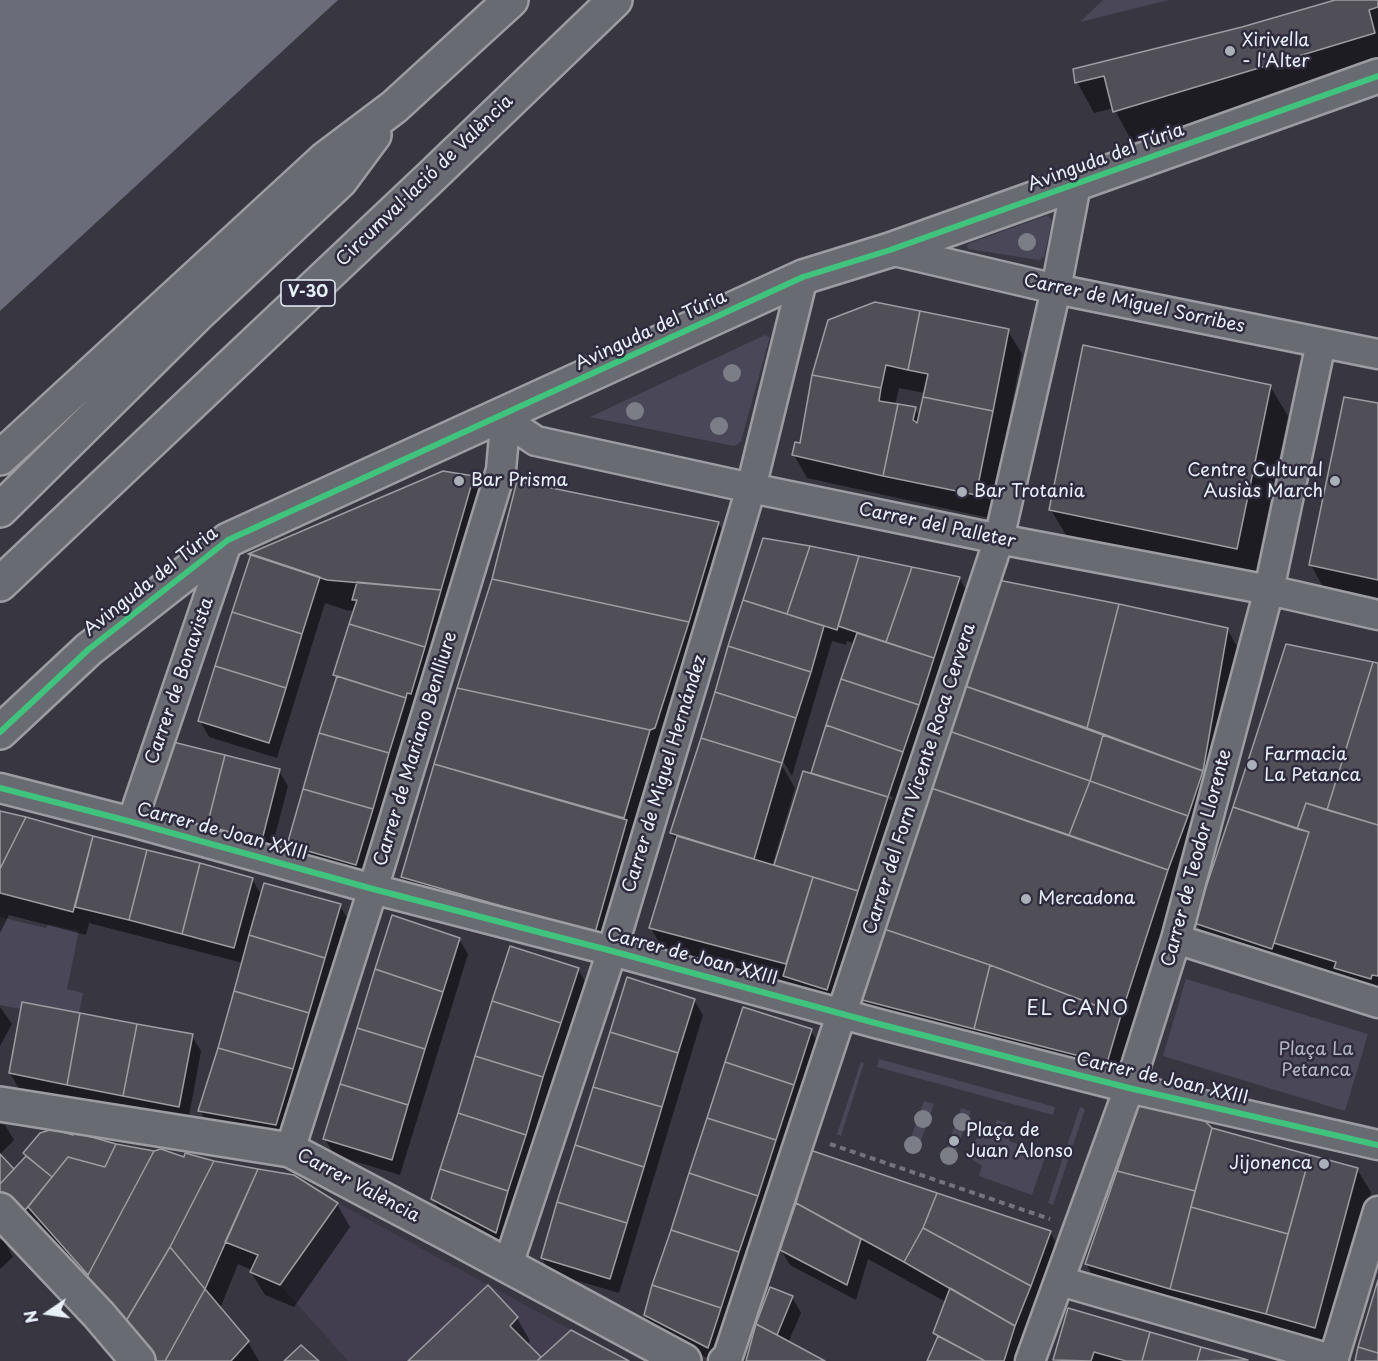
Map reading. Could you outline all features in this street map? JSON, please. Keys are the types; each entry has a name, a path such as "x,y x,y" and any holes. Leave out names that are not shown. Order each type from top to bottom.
{"main road":[{"path":"0,458 326,159 394,107 511,0"},
{"name":"Circumval·lació de València","path":"0,584 615,0"},
{"name":"Avinguda del Túria","path":"0,732 89,649 228,540 803,277 890,250 1076,185 1378,76"},
{"path":"0,510 197,315 340,181 394,107"},
{"name":"Carrer València","path":"0,1104 290,1150 684,1361"},
{"path":"0,1210 99,1315 138,1361"}],"street":[{"name":"Carrer del Forn Vicente Roca Cervera","path":"723,1361 728,1356 843,1014 999,539 1056,289 1076,185"},
{"name":"Carrer de Miguel Sorribes","path":"890,250 1056,289 1378,354"},
{"name":"Carrer de Miguel Hernández","path":"508,1265 612,951 751,488 803,277"},
{"name":"Carrer de Teodor Llorente","path":"1030,1361 1129,1088 1176,939 1269,591 1321,343"},
{"name":"Carrer del Palleter","path":"506,414 521,431 536,441 751,488 1269,591 1378,615"},
{"name":"Carrer de Mariano Benlliure","path":"290,1150 373,889 501,470 506,414"},
{"name":"Carrer de Bonavista","path":"132,822 228,540"},
{"name":"Carrer de Joan XXIII","path":"0,788 843,1014 1129,1088 1378,1144"},
{"path":"1176,939 1378,1003"},
{"path":"1060,1281 1333,1360 1378,1211"}],"path":[{"path":"822,1142 1052,1219"}],"shaded area":[{"path":"0,0 338,0 0,311"},
{"path":"338,1203 571,1330 537,1361 348,1361 280,1285"}],"green space":[{"path":"1103,0 1169,0 1080,22"},
{"path":"1048,215 1052,221 1044,257 1039,260 968,249 967,245 970,243"},
{"path":"765,335 769,337 769,340 741,441 734,446 590,417"},
{"path":"0,917 46,928 48,924 79,931 67,989 83,993 79,1013 23,1002 21,1009 0,1005"},
{"name":"Plaça La Petanca","path":"1186,979 1368,1034 1345,1111 1163,1056"},
{"path":"879,1059 1055,1107 1053,1115 877,1067"},
{"path":"861,1062 864,1063 841,1136 837,1134"},
{"path":"924,1101 934,1104 916,1154 906,1151"},
{"path":"1080,1107 1085,1109 1053,1205 1048,1203"},
{"path":"961,1108 971,1111 951,1164 942,1161"},
{"path":"997,1120 1014,1126 1009,1141 1046,1154 1032,1195 979,1176 982,1166 972,1159 970,1146 979,1136 991,1135"}],"building":[{"name":"Xirivella - l'Alter","path":"1335,0 1378,0 1378,7 1369,10 1375,33 1113,112 1104,76 1075,83 1073,69 1242,27"},
{"path":"875,302 920,311 908,370 886,365 881,388 812,375 828,320"},
{"path":"920,311 1009,329 993,411 923,397 928,374 908,370"},
{"path":"1083,345 1271,385 1237,549 1049,510"},
{"path":"812,375 881,388 879,401 898,404 883,476 792,455 795,442 800,443"},
{"path":"923,397 993,411 976,495 883,476 898,404 916,407 913,420 917,423"},
{"path":"1344,397 1378,403 1378,580 1309,565"},
{"path":"443,471 474,476 441,590 327,580 248,554"},
{"path":"517,481 719,522 689,622 492,579"},
{"path":"763,538 810,546 787,614 743,600"},
{"path":"810,546 859,556 837,630 787,614"},
{"path":"251,554 320,577 302,634 232,612"},
{"path":"859,556 912,567 886,642 838,626"},
{"path":"912,567 960,577 934,658 886,642"},
{"path":"492,579 689,622 655,728 650,730 457,688"},
{"path":"998,580 1119,604 1087,728 965,686"},
{"path":"357,582 441,590 425,647 349,624 357,600 352,600"},
{"path":"743,600 824,626 811,672 728,646"},
{"path":"1119,604 1228,628 1203,771 1087,728"},
{"path":"232,612 302,634 286,688 215,666"},
{"path":"349,624 425,647 411,694 407,693 406,698 333,675"},
{"path":"857,633 934,658 919,705 841,679"},
{"path":"1286,644 1373,662 1327,810 1306,803 1297,829 1233,807"},
{"path":"728,646 811,672 796,718 715,692"},
{"path":"1373,662 1378,663 1378,825 1327,810"},
{"path":"215,666 286,688 269,743 198,721"},
{"path":"337,676 406,698 389,753 319,733"},
{"path":"841,679 919,705 903,752 826,725"},
{"path":"965,686 1103,735 1090,781 949,731"},
{"path":"457,688 650,730 624,818 434,764"},
{"path":"715,692 796,718 782,763 701,738"},
{"path":"826,725 903,752 888,797 811,773"},
{"path":"949,731 1090,781 1069,835 931,788"},
{"path":"319,733 389,753 373,809 303,789"},
{"path":"1103,735 1203,771 1188,816 1090,781"},
{"path":"701,738 782,763 754,859 670,833"},
{"path":"169,741 225,755 207,826 151,812"},
{"path":"225,755 280,769 262,840 207,826"},
{"path":"434,764 627,820 595,933 401,877"},
{"path":"803,771 888,797 858,891 774,865"},
{"path":"1090,781 1188,816 1168,870 1069,835"},
{"name":"Mercadona","path":"931,788 1168,870 1121,1015 990,965 884,929"},
{"path":"303,789 373,809 356,865 287,845"},
{"path":"1306,803 1378,825 1378,976 1372,975 1371,979 1334,968 1336,962 1274,943 1309,832 1297,829"},
{"path":"1233,807 1309,832 1272,949 1194,923"},
{"path":"0,811 26,817 0,869"},
{"path":"26,817 93,836 73,912 0,893 0,869"},
{"path":"93,836 147,850 129,920 75,907"},
{"path":"677,836 813,877 786,964 649,928"},
{"path":"147,850 200,863 182,934 129,920"},
{"path":"200,863 253,878 234,948 182,934"},
{"path":"813,877 858,891 827,990 783,976"},
{"path":"264,883 341,904 325,958 249,935"},
{"path":"392,915 460,938 443,992 375,969"},
{"path":"884,929 990,965 974,1029 862,1000"},
{"path":"249,935 325,958 309,1013 234,991"},
{"path":"510,946 579,968 561,1023 492,1001"},
{"path":"990,965 1121,1015 1107,1063 974,1029"},
{"path":"375,969 443,992 425,1049 357,1028"},
{"path":"627,977 695,999 678,1053 610,1032"},
{"path":"234,991 309,1013 293,1069 218,1048"},
{"path":"492,1001 561,1023 543,1077 475,1056"},
{"path":"22,1002 80,1013 67,1085 9,1073"},
{"path":"743,1007 812,1029 794,1085 725,1062"},
{"path":"80,1013 137,1024 123,1096 67,1085"},
{"path":"137,1024 193,1034 179,1107 123,1096"},
{"path":"357,1028 425,1049 408,1105 340,1084"},
{"path":"610,1032 678,1053 662,1107 593,1087"},
{"path":"218,1048 293,1069 276,1125 198,1111"},
{"path":"475,1056 543,1077 526,1135 458,1113"},
{"path":"725,1062 794,1085 776,1140 707,1118"},
{"path":"340,1084 408,1105 392,1160 323,1139"},
{"path":"593,1087 662,1107 644,1167 575,1145"},
{"path":"1139,1105 1203,1119 1212,1128 1195,1191 1117,1171"},
{"path":"458,1113 526,1135 508,1191 440,1169"},
{"path":"707,1118 776,1140 758,1196 689,1173"},
{"path":"1212,1128 1310,1155 1288,1234 1191,1207"},
{"path":"53,1129 73,1135 74,1132 116,1144 105,1167 68,1157 52,1177 23,1153 40,1133"},
{"path":"116,1144 154,1151 88,1275 28,1207 68,1157 105,1167"},
{"path":"575,1145 644,1167 627,1223 557,1202"},
{"path":"161,1149 184,1157 185,1153 214,1161 170,1247 126,1321 117,1316 118,1312 105,1305 108,1300 94,1293 89,1286 88,1275 154,1151"},
{"path":"810,1150 937,1193 923,1228 904,1262 796,1203"},
{"path":"0,1154 14,1169 0,1184"},
{"path":"1310,1155 1358,1168 1315,1328 1266,1314"},
{"path":"26,1156 52,1177 22,1214 0,1191 0,1184"},
{"path":"214,1161 258,1169 205,1289 170,1247"},
{"path":"258,1169 294,1175 338,1203 280,1285 250,1272 258,1255 225,1242"},
{"path":"440,1169 508,1191 496,1233 431,1199"},
{"path":"1117,1171 1195,1191 1170,1289 1085,1264"},
{"path":"689,1173 758,1196 739,1252 671,1230"},
{"path":"937,1193 1051,1231 1031,1286 923,1228"},
{"path":"557,1202 627,1223 610,1279 541,1258"},
{"path":"796,1203 861,1239 847,1285 780,1250"},
{"path":"1191,1207 1288,1234 1266,1314 1170,1289"},
{"path":"923,1228 1031,1286 1015,1326 904,1262"},
{"path":"671,1230 739,1252 721,1308 652,1285"},
{"path":"170,1247 205,1289 165,1361 157,1361 126,1321"},
{"path":"1378,1280 1378,1353 1358,1347"},
{"path":"488,1285 518,1317 510,1326 541,1357 537,1361 408,1361"},
{"path":"652,1285 721,1308 708,1348 644,1315"},
{"path":"770,1287 793,1296 777,1335 756,1324"},
{"path":"950,1288 1015,1326 1004,1361 985,1361 933,1333"},
{"path":"205,1289 249,1341 231,1361 165,1361"},
{"path":"1068,1308 1150,1332 1142,1361 1126,1361 1094,1352 1091,1361 1053,1360"},
{"path":"756,1324 777,1335 825,1361 746,1361"},
{"path":"571,1330 629,1361 537,1361"},
{"path":"1150,1332 1201,1347 1197,1361 1142,1361"},
{"path":"938,1336 985,1361 927,1361"},
{"path":"301,1345 319,1361 284,1361"},
{"path":"1201,1347 1248,1360 1197,1361"},
{"path":"1358,1347 1378,1353 1378,1361 1355,1361"}],"cycle path":[{"path":"0,732 89,649 228,540 803,277 890,250 1378,76"},
{"path":"0,788 879,1024 1129,1088 1378,1145"}],"place":[{"name":"Xirivella - l'Alter","path":"1230,51"},
{"name":"Bar Prisma","path":"459,481"},
{"name":"Centre Cultural Ausiàs March","path":"1335,481"},
{"name":"Bar Trotania","path":"962,492"},
{"name":"Farmacia La Petanca","path":"1252,765"},
{"name":"Mercadona","path":"1026,899"},
{"name":"Plaça de Juan Alonso","path":"954,1141"},
{"name":"Jijonenca","path":"1324,1164"}],"district":[{"name":"EL CANO","path":"1078,1009"}]}
